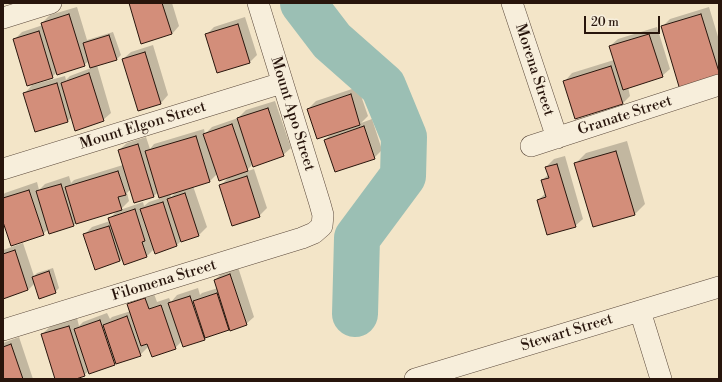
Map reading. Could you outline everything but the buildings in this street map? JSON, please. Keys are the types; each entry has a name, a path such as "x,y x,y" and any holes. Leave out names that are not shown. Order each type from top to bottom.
{"street":[{"path":"3,18 51,3"},
{"name":"Mount Apo Street","path":"258,3 320,204 323,215 322,226"},
{"name":"Morena Street","path":"512,3 557,138"},
{"name":"Mount Elgon Street","path":"3,169 282,83"},
{"name":"Granate Street","path":"530,146 719,85"},
{"name":"Filomena Street","path":"3,330 302,238 314,233 322,226"},
{"name":"Stewart Street","path":"415,379 456,373 640,311 719,288"},
{"path":"640,311 661,379"}],"waterway":[{"path":"303,3 332,41 383,86 404,137 403,176 357,238 355,314"}]}
